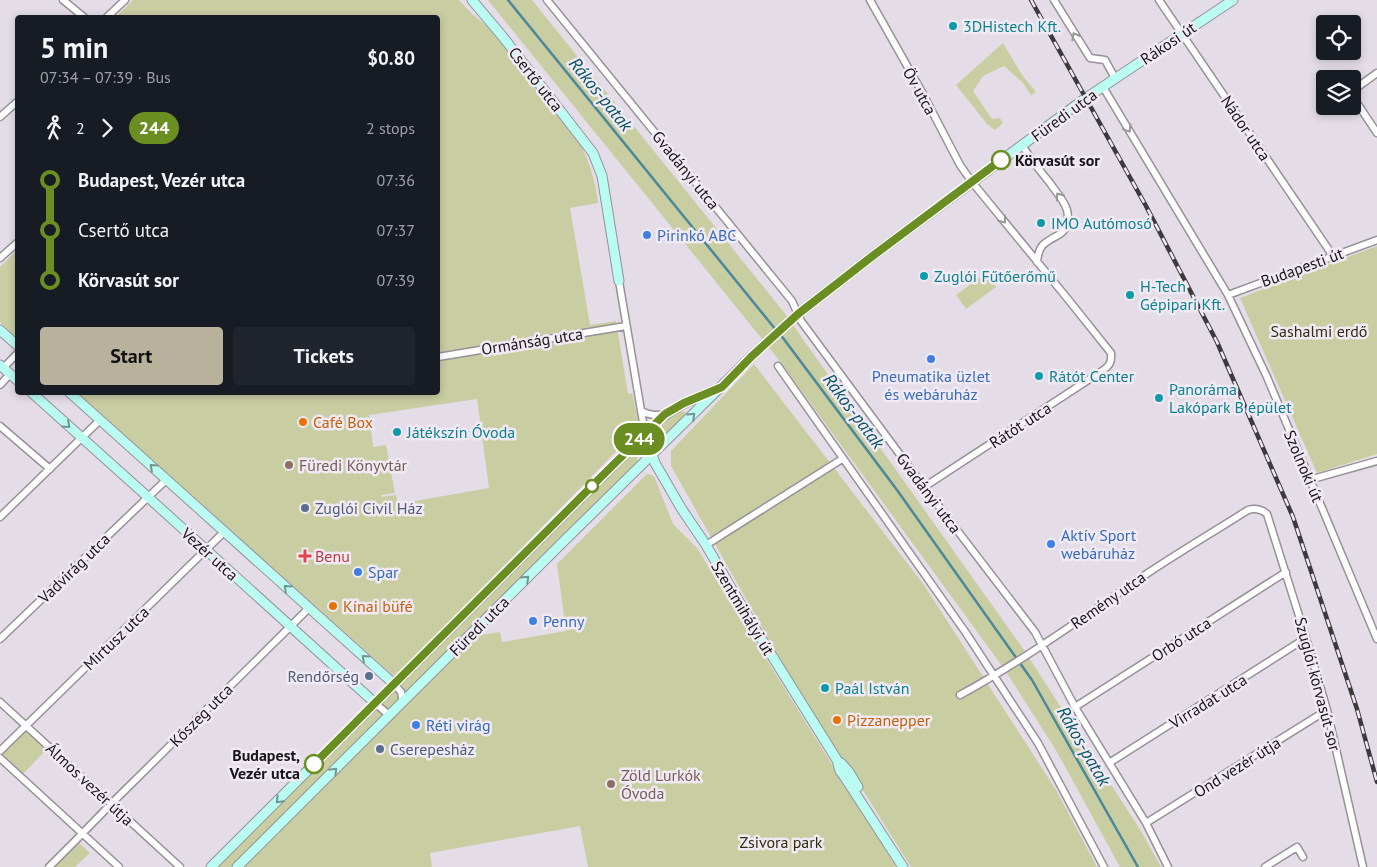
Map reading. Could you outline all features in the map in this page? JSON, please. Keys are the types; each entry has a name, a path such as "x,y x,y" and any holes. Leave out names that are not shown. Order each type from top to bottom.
{"main road":[{"name":"Csertő utca","path":"472,0 594,153 602,176 619,281"},
{"name":"Rákosi út","path":"1103,87 1233,0"},
{"name":"Füredi utca","path":"238,867 652,455 798,314 972,182 1103,87"},
{"path":"0,330 15,343"},
{"path":"4,369 15,378"},
{"name":"Füredi utca","path":"212,867 665,414 684,403 722,387"},
{"name":"Vezér utca","path":"34,395 375,703"},
{"name":"Vezér utca","path":"72,395 394,684"},
{"name":"Csertő utca","path":"645,434 652,455"},
{"name":"Szentmihályi út","path":"652,455 676,500 706,545 754,627 837,760 840,771 904,867"}],"street":[{"path":"64,0 82,15"},
{"path":"109,15 125,0"},
{"name":"Gvadányi utca","path":"547,0 792,300 801,321 924,487 1035,632 1075,707 1146,823 1168,867"},
{"name":"Öv utca","path":"870,0 960,165 1111,353 1112,360"},
{"path":"1054,0 1090,58 1105,60 1115,78"},
{"name":"Nádor utca","path":"1159,0 1334,256"},
{"path":"1377,73 1356,88 1353,97 1377,133"},
{"path":"1103,87 1228,295"},
{"path":"0,117 15,104"},
{"path":"1022,145 1060,198 1068,216 1067,226 1063,232 1043,245 1038,251 1037,262"},
{"name":"Budapesti út","path":"1228,295 1377,240"},
{"path":"0,258 15,245"},
{"name":"Csertő utca","path":"619,281 645,434"},
{"name":"Szolnoki út","path":"1228,295 1266,377 1377,638"},
{"name":"Ormánság utca","path":"440,357 626,326"},
{"path":"0,385 4,369 15,356"},
{"name":"Rátót utca","path":"924,487 1102,371 1109,366 1112,360"},
{"path":"778,366 966,633 1038,743 1104,867"},
{"path":"640,411 656,416 665,414"},
{"path":"0,517 100,420"},
{"path":"0,426 50,469"},
{"path":"706,545 842,459"},
{"path":"1309,480 1377,461"},
{"name":"Vadvirág utca","path":"0,639 166,480"},
{"name":"Remény utca","path":"960,696 1042,646 1150,571 1248,510 1258,509"},
{"name":"Szuglói körvasút sor","path":"1258,509 1263,510 1267,514 1306,638 1327,710 1363,867"},
{"name":"Mirtusz utca","path":"0,751 224,532"},
{"name":"Orbó utca","path":"1075,707 1286,572"},
{"name":"Kőszeg utca","path":"82,834 309,608"},
{"name":"Virradat utca","path":"1110,763 1306,638"},
{"name":"Vezér utca","path":"394,684 401,692 403,702"},
{"name":"Álmos vezér útja","path":"0,702 180,867"},
{"name":"Vezér utca","path":"375,703 390,716"},
{"name":"Ond vezér útja","path":"1146,823 1327,710"},
{"path":"0,758 119,867"},
{"path":"49,867 82,834"},
{"path":"1265,867 1297,847 1304,857"}],"green space":[{"path":"133,0 459,0 487,26 577,138 588,161 598,203 570,208 590,325 616,321 628,394 632,393 639,423 635,432 395,677 80,395 440,395 440,15 118,15","holes":["477,399 489,488 398,504 396,495 381,497 381,495 395,493 386,445 373,447 369,415"]},
{"path":"488,0 532,0 783,311 1024,650 1141,831 1161,867 1120,867 1057,752 1005,670 779,360"},
{"path":"1003,43 1022,75 1036,92 1031,95 1022,82 1004,66 983,76 973,91 992,119 1000,118 1003,123 995,130 987,124 956,85"},
{"name":"Sashalmi erdő","path":"1377,246 1377,454 1317,473 1240,298"},
{"path":"15,252 15,336 0,322 0,267"},
{"path":"986,273 996,287 966,309 956,295"},
{"path":"754,364 924,585 1056,790 1097,867 911,867 798,691 671,466 671,451"},
{"path":"682,411 686,413 685,416 668,434 653,437 650,433 672,415"},
{"path":"635,449 638,463 231,867 216,867"},
{"name":"Zsivora park","path":"647,474 654,476 673,524 697,548 856,803 862,803 873,830 896,867 588,867 580,826 430,853 432,867 241,867 474,636 500,632 502,642 566,631 557,564"},
{"path":"26,725 49,747 21,776 0,758 0,751"},
{"path":"79,843 90,853 75,867 54,867"}],"waterway":[{"name":"Rákos-patak","path":"508,0 776,330"},
{"name":"Rákos-patak","path":"780,334 897,490 1032,680 1138,867"}],"railway":[{"path":"1031,0 1146,206 1217,342 1293,517 1357,709 1377,782"}],"bus line":[{"name":"244","path":"314,764 665,414 684,403 722,387 752,356 798,314 1001,160"}],"place":[{"name":"3DHistech Kft.","path":"953,26"},
{"name":"Körvasút sor","path":"1001,160"},
{"name":"IMO Autómosó","path":"1041,223"},
{"name":"Pirinkó ABC","path":"647,235"},
{"name":"Zuglói Fűtőerőmű","path":"924,276"},
{"name":"H-Tech Gépipari Kft.","path":"1130,295"},
{"name":"Pneumatika üzlet és webáruház","path":"931,359"},
{"name":"Rátót Center","path":"1039,376"},
{"name":"Panoráma Lakópark B épület","path":"1159,398"},
{"name":"Café Box","path":"303,422"},
{"name":"Játékszín Óvoda","path":"397,432"},
{"name":"Füredi Könyvtár","path":"289,465"},
{"name":"Zuglói Civil Ház","path":"305,508"},
{"name":"Aktív Sport webáruház","path":"1051,544"},
{"name":"Benu","path":"305,556"},
{"name":"Spar","path":"358,572"},
{"name":"Kínai büfé","path":"333,606"},
{"name":"Penny","path":"533,621"},
{"name":"Rendőrség","path":"369,676"},
{"name":"Paál István","path":"825,688"},
{"name":"Pizzanepper","path":"837,720"},
{"name":"Réti virág","path":"416,725"},
{"name":"Cserepesház","path":"380,749"},
{"name":"Budapest, Vezér utca","path":"314,764"},
{"name":"Zöld Lurkók Óvoda","path":"611,784"}]}
